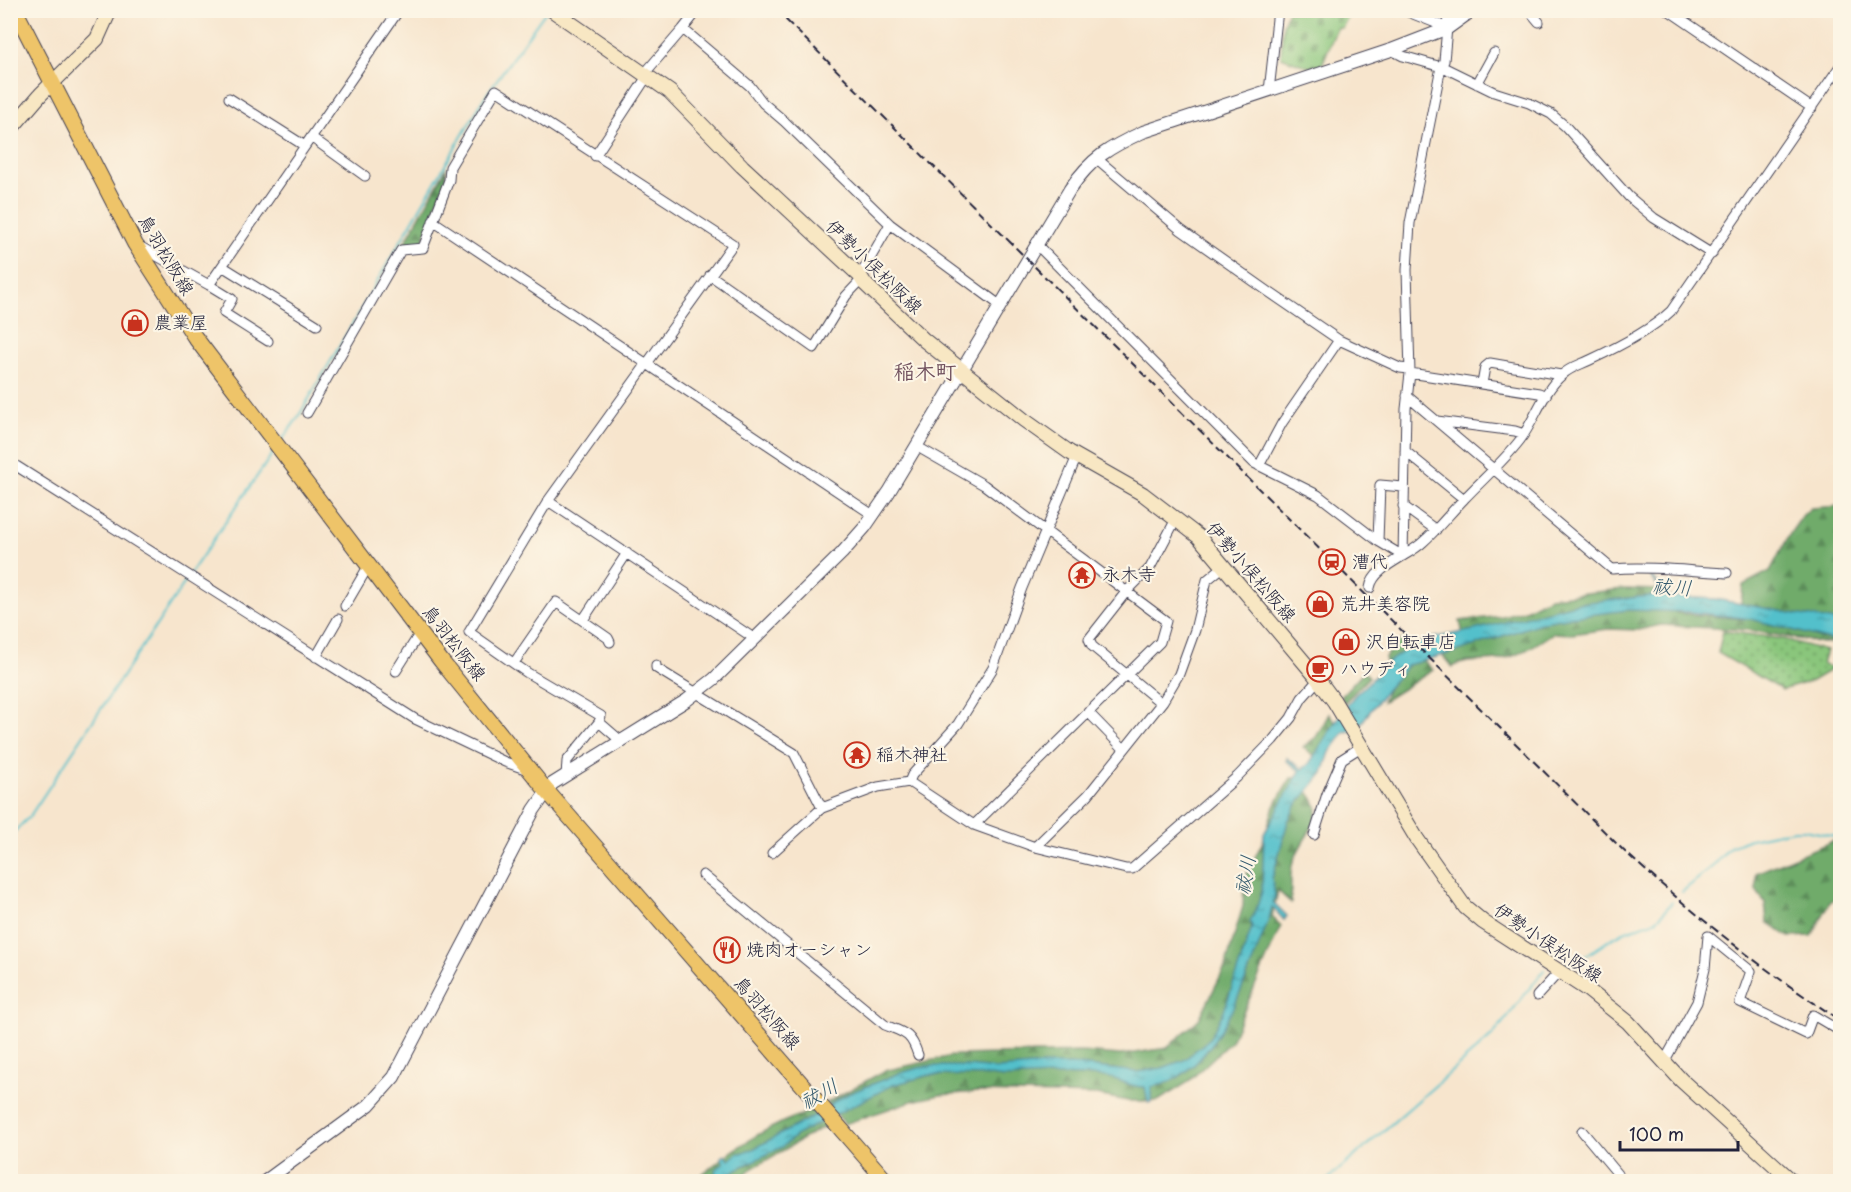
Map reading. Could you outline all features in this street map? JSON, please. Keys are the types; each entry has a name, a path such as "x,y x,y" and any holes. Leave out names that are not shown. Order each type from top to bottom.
{"main road":[{"name":"鳥羽松阪線","path":"15,10 135,244 194,336 420,633 546,790 887,1182"},
{"name":"鳥羽松阪線","path":"24,10 52,84"},
{"path":"12,125 97,39 110,10"},
{"name":"伊勢小俣松阪線","path":"552,10 647,74 676,98 735,159 861,278 904,322 961,370 1024,420 1077,456 1132,488 1199,537 1334,701 1416,839 1462,904 1483,922 1588,990 1628,1022 1698,1096 1793,1182"}],"street":[{"path":"209,285 399,10"},
{"path":"595,156 647,74 698,10"},
{"path":"1269,91 1278,10"},
{"path":"1403,10 1448,28"},
{"path":"1403,556 1403,487 1409,371 1407,270 1410,223 1444,61 1448,16 1451,10"},
{"path":"271,1179 369,1105 394,1077 514,846 546,790 697,693 842,553 873,516 1001,306 1036,244 1080,174 1096,158 1113,146 1143,132 1391,50 1448,28 1473,10"},
{"path":"1529,10 1539,22"},
{"path":"1668,10 1812,108"},
{"path":"683,29 750,86 763,103 890,224 1001,306"},
{"path":"1391,50 1403,56 1441,67 1494,92 1551,114 1565,126 1629,198 1654,218 1712,254"},
{"path":"1477,84 1494,53"},
{"path":"1370,588 1379,573 1412,552 1494,470 1524,434 1561,375 1666,316 1712,254 1840,66"},
{"path":"307,412 401,250 423,248 449,180 450,167 496,90 734,244 548,501 469,632 543,682 601,716 599,722 567,761 566,776"},
{"path":"229,98 305,146"},
{"path":"311,137 365,176"},
{"path":"1096,158 1181,230 1339,340 1409,371 1546,396"},
{"path":"433,221 873,516"},
{"path":"710,275 814,348 846,296 861,278 890,224"},
{"path":"135,244 232,299 224,313 268,341"},
{"path":"1036,244 1248,458 1258,466 1318,495 1378,541 1403,556"},
{"path":"222,266 317,325"},
{"path":"1258,466 1282,423 1339,340"},
{"path":"1482,384 1485,367 1490,363 1561,375"},
{"path":"1407,396 1612,568 1641,567 1726,573"},
{"path":"1437,422 1524,434"},
{"path":"916,446 984,485 1166,621 1160,642 974,825"},
{"path":"1405,452 1464,499"},
{"path":"909,782 912,775 958,724 993,668 1022,588 1077,456"},
{"path":"10,462 416,719 505,762 530,770"},
{"path":"1378,541 1380,485 1403,487"},
{"path":"548,501 755,639"},
{"path":"1403,506 1436,530"},
{"path":"1161,703 1088,642 1126,592 1150,568 1176,519"},
{"path":"583,620 627,553"},
{"path":"345,606 369,565"},
{"path":"1035,847 1088,795 1161,703 1179,674 1195,630 1207,580 1224,566"},
{"path":"514,663 556,602 608,638 610,642"},
{"path":"316,657 338,619"},
{"path":"396,671 420,633"},
{"path":"656,665 656,668 794,753 822,808"},
{"path":"772,853 822,808 878,787 909,782 974,825 1035,847 1126,870 1132,869 1238,777 1273,740 1291,718 1302,698 1318,680"},
{"path":"1088,712 1124,749"},
{"path":"599,722 621,741"},
{"path":"1314,835 1327,794 1342,759 1360,746"},
{"path":"703,875 885,1025 909,1035 914,1041 918,1056"},
{"path":"1664,1062 1697,1002 1705,969 1708,936 1751,971 1740,1002 1806,1034 1813,1015 1840,1031"},
{"path":"1537,996 1559,972"},
{"path":"1582,1131 1618,1174 1610,1182"}],"green space":[{"path":"1288,11 1351,11 1342,28 1337,27 1322,65 1314,69 1281,57 1283,25"},
{"path":"446,169 446,179 422,244 403,246"},
{"path":"1840,506 1840,643 1822,643 1747,630 1661,625 1638,630 1608,629 1572,634 1553,633 1513,656 1498,660 1463,663 1452,667 1441,654 1466,648 1460,621 1502,616 1525,610 1550,597 1623,589 1664,590 1677,613 1744,619 1741,603 1743,585 1770,571 1791,532 1811,508"},
{"path":"1723,631 1784,639 1826,651 1822,663 1832,669 1812,681 1782,690 1718,653"},
{"path":"1402,639 1433,670 1382,702 1390,683 1385,657"},
{"path":"1364,671 1369,677 1344,703 1341,696"},
{"path":"1329,714 1336,724 1316,757 1303,747 1316,737"},
{"path":"1291,778 1295,778 1308,791 1315,802 1317,811 1312,828 1293,862 1291,903 1278,891 1272,917 1281,926 1231,1041 1187,1083 1158,1101 1128,1101 1097,1095 978,1092 940,1095 912,1101 845,1124 826,1103 884,1071 956,1055 1081,1052 1121,1055 1167,1048 1199,1019 1225,967 1243,906 1244,879 1263,841 1274,806"},
{"path":"1840,838 1840,895 1830,902 1812,936 1789,937 1767,922 1765,903 1756,890 1756,873"},
{"path":"816,1109 830,1123 751,1169 737,1181 696,1182 698,1177 756,1136 786,1120"}],"water":[{"path":"1648,571 1660,587 1663,596 1715,599 1840,622 1840,642 1832,670 1834,641 1751,619 1690,612 1628,610 1544,622 1408,665 1356,730 1344,732 1330,752 1323,773 1296,806 1288,821 1272,879 1275,897 1273,902 1287,916 1284,920 1272,907 1240,993 1212,1044 1195,1064 1174,1079 1151,1087 1151,1102 1148,1103 1145,1087 1106,1077 1004,1078 930,1075 893,1085 798,1134 782,1147 737,1169 720,1181 707,1182 716,1172 715,1170 724,1163 721,1157 725,1155 729,1160 738,1153 753,1149 821,1112 850,1093 900,1073 926,1066 997,1069 1080,1065 1137,1072 1162,1068 1184,1060 1209,1039 1225,1008 1252,927 1250,921 1262,891 1264,834 1300,771 1287,761 1287,758 1302,769 1309,764 1355,695 1381,667 1413,645 1432,638 1474,630 1579,603 1659,595 1659,588 1646,572"}],"waterway":[{"path":"282,440 297,419 486,95 546,11"},
{"path":"190,574 275,450"},
{"path":"10,836 30,816 187,579"},
{"path":"1682,892 1713,866 1730,847 1750,839 1793,830 1835,836 1840,834"},
{"path":"1562,966 1578,960 1624,932 1656,920 1672,902"},
{"path":"1325,1182 1493,1035 1544,970"}],"railway":[{"path":"776,10 1623,850 1728,939 1783,981 1840,1020"}],"place":[{"name":"農業屋","path":"135,323"},
{"name":"漕代","path":"1332,562"},
{"name":"永木寺","path":"1082,575"},
{"name":"荒井美容院","path":"1320,604"},
{"name":"沢自転車店","path":"1346,642"},
{"name":"ハウディ","path":"1320,669"},
{"name":"稲木神社","path":"857,755"},
{"name":"焼肉オーシャン","path":"727,950"}],"district":[{"name":"稲木町","path":"925,372"}],"water label":[{"name":"祓川","path":"1672,587"},
{"name":"祓川","path":"1245,875"},
{"name":"祓川","path":"819,1094"}]}
